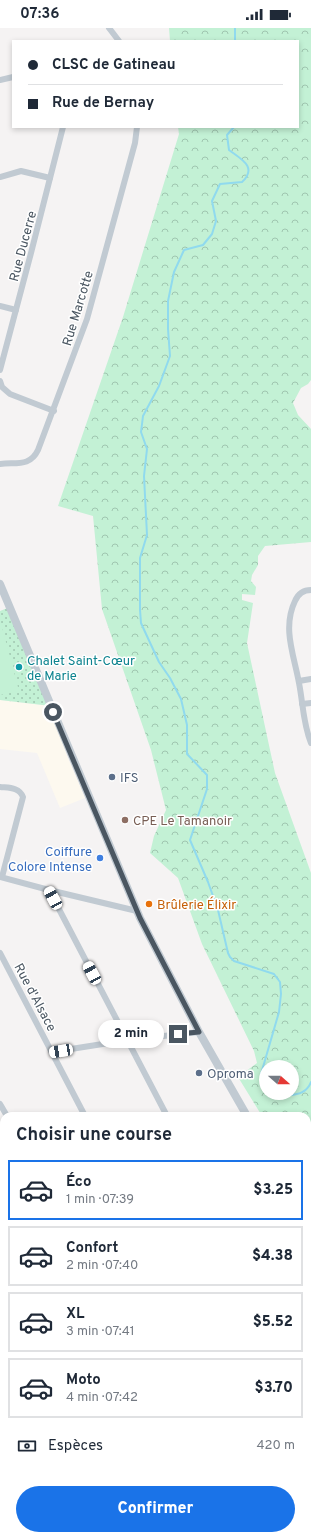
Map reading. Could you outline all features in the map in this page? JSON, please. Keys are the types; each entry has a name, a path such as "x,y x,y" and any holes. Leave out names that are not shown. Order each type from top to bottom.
{"street":[{"path":"109,28 118,40"},
{"path":"0,80 12,77"},
{"name":"Rue Ducerre","path":"0,370 63,128"},
{"name":"Rue Marcotte","path":"0,464 26,462 33,459 54,411 87,319 138,128"},
{"path":"0,177 20,171 50,178"},
{"path":"0,306 16,310"},
{"path":"0,381 2,387 10,394 54,411"},
{"path":"0,584 137,911 153,945 199,1032 245,1112"},
{"path":"311,590 305,590 299,594 290,615 289,627 290,642 299,681 306,728 311,743"},
{"path":"299,681 311,679"},
{"path":"302,704 311,703"},
{"path":"0,787 16,789 22,794 1,877 137,911"},
{"path":"49,890 165,1112"},
{"name":"Rue d'Alsace","path":"0,953 2,964 52,1052 83,1112"},
{"path":"52,1052 128,1040 199,1032"}],"shaded area":[{"path":"0,700 51,706 67,756 85,798 60,808 37,753 0,749"}],"green space":[{"path":"169,28 311,28 311,380 308,384 301,388 293,403 298,415 311,429 311,542 265,546 258,556 258,565 252,575 251,581 256,587 255,595 242,594 242,600 253,603 247,643 275,773 311,873 311,1112 260,1112 238,1077 257,1063 254,1051 202,944 178,878 150,853 154,836 166,810 151,750 102,609 93,516 58,506 123,317 179,134 178,128 299,128 299,40 170,40"},
{"path":"10,607 51,706 0,700 0,611"},
{"path":"0,627 2,627 19,691 0,695"}],"waterway":[{"path":"235,28 235,40"},
{"path":"233,128 227,135 229,150 246,164 248,168 247,177 242,182 220,184 212,201 216,221 212,234 203,245 184,250 174,272 168,301 170,356 159,386 143,416 141,432 147,449 144,476 147,535 140,558 140,610 141,623 146,634 159,662 170,678 181,699 187,725 187,754 207,775 207,789 190,840 218,910 228,953 234,961 274,974 280,982 281,994 279,1012 265,1060"},
{"path":"299,1093 305,1090 311,1082"}],"place":[{"name":"Chalet Saint-Cœur de Marie","path":"19,667"},
{"name":"IFS","path":"112,777"},
{"name":"CPE Le Tamanoir","path":"125,820"},
{"name":"Coiffure Colore Intense","path":"100,858"},
{"name":"Brûlerie Élixir","path":"149,904"},
{"name":"Oproma","path":"199,1073"}],"route":[{"path":"53,712 140,918 199,1032 178,1034"}]}
